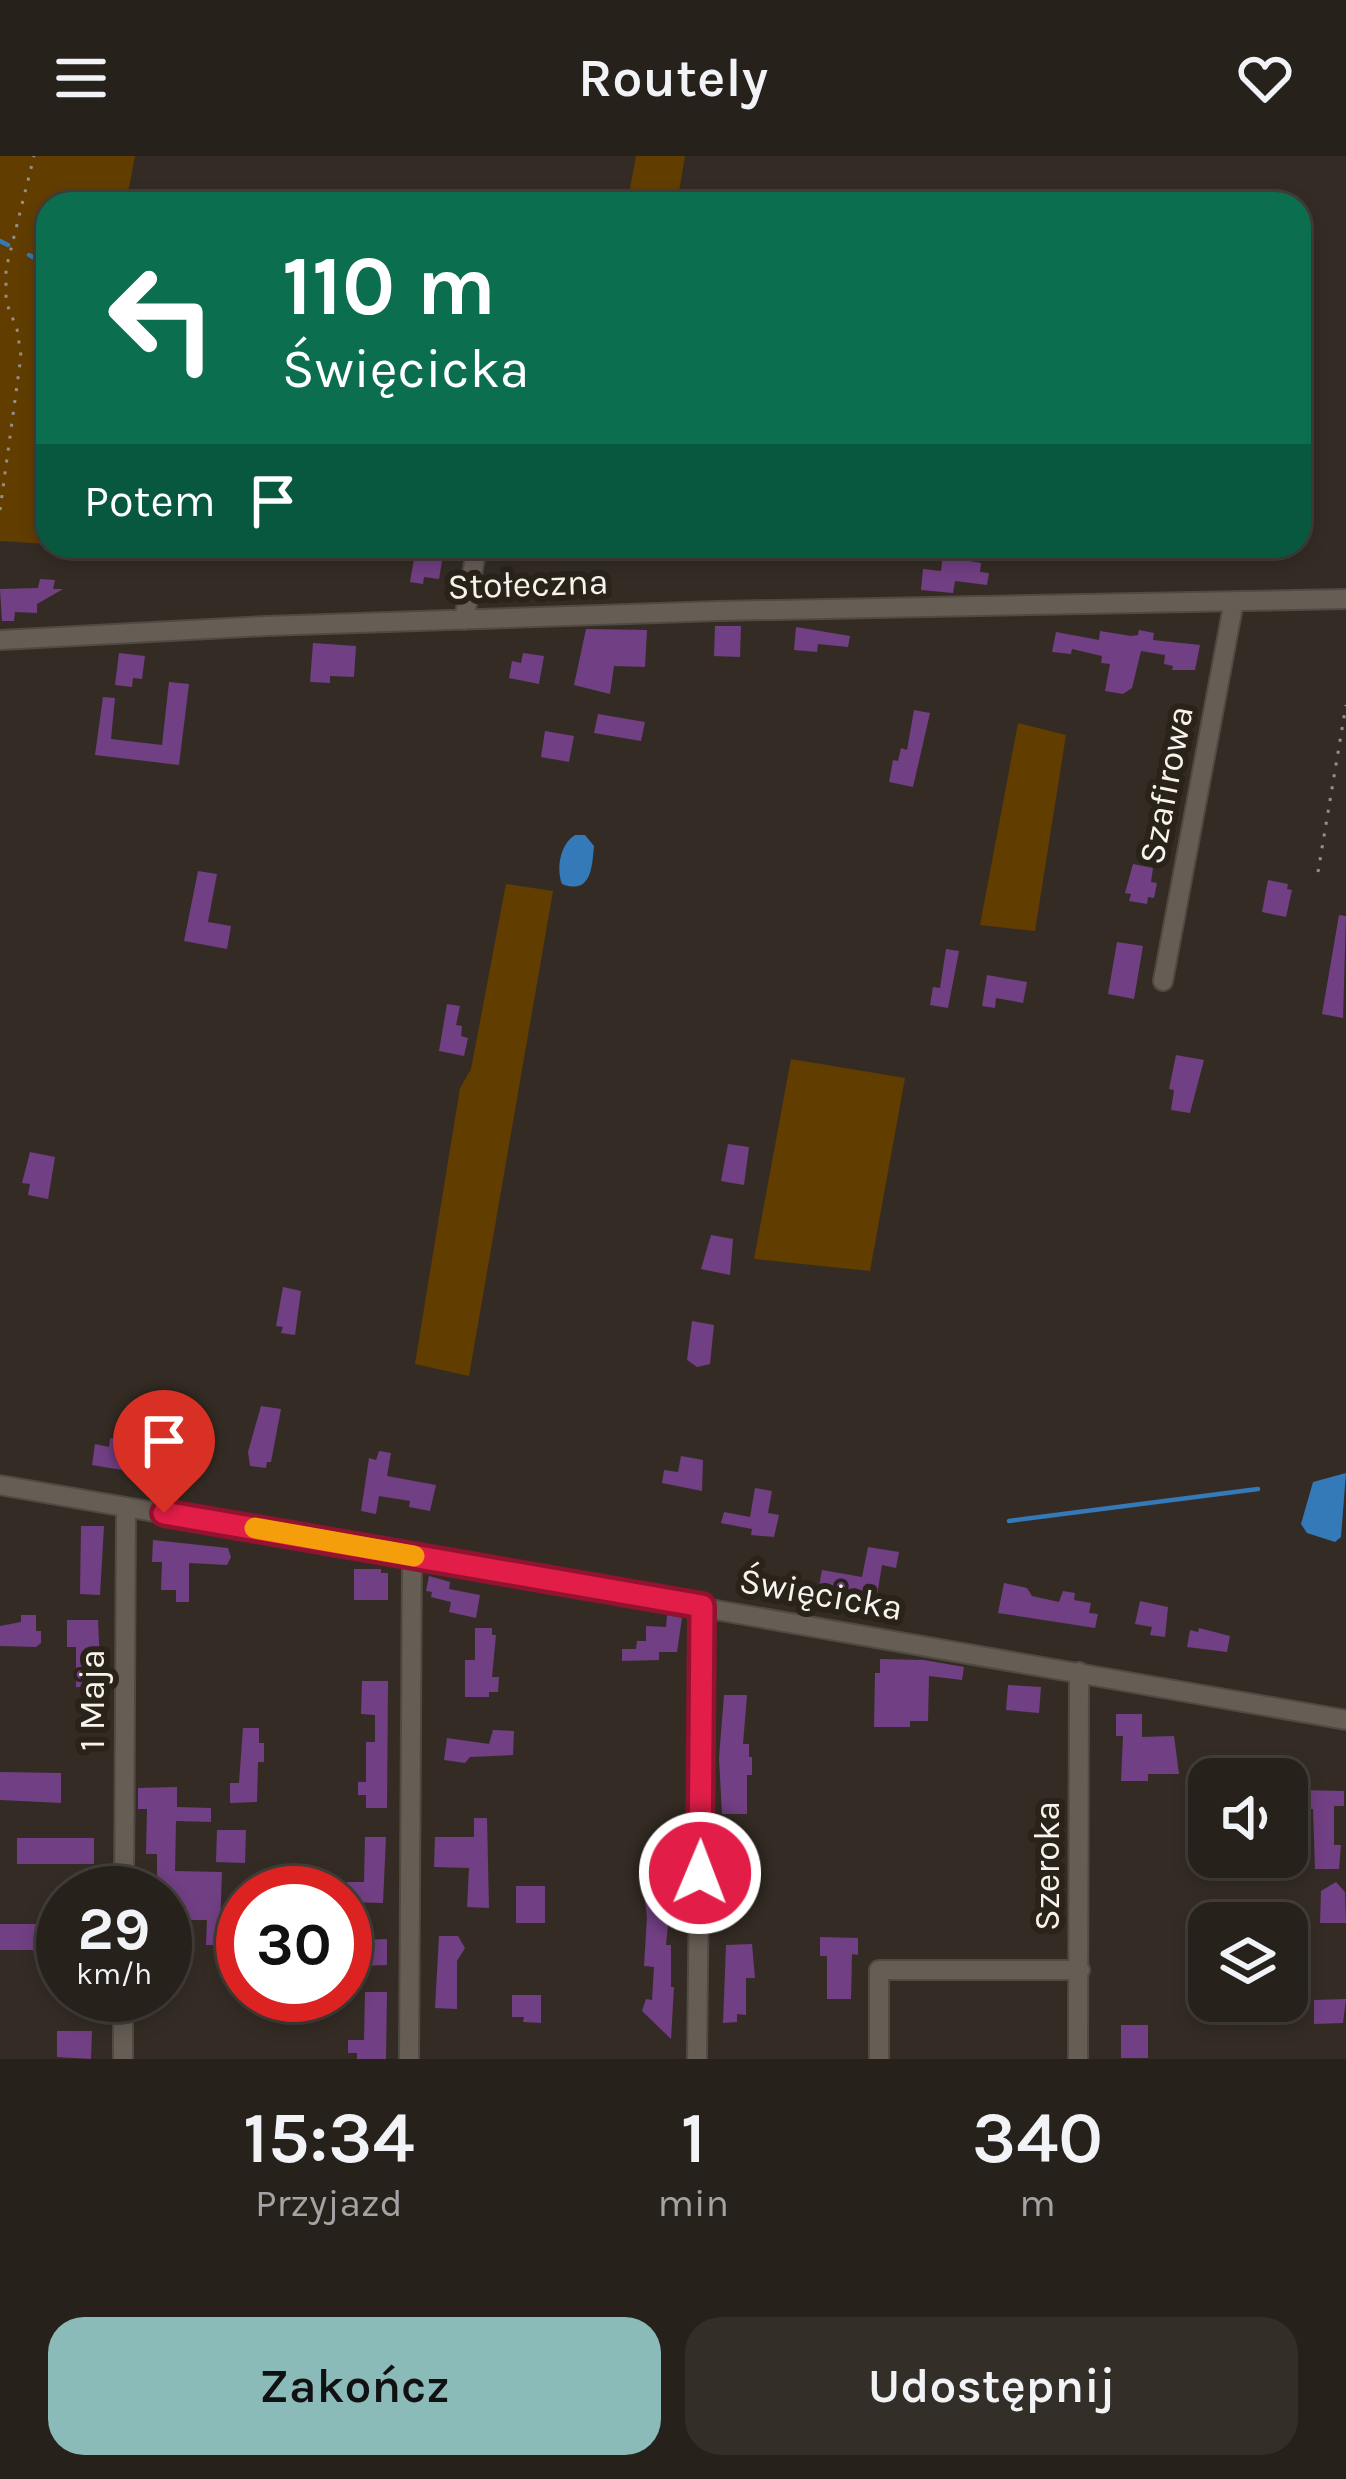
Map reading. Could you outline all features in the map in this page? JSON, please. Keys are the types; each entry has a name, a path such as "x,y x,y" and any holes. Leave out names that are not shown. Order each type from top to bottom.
{"street":[{"path":"464,620 475,558"},
{"name":"Stołeczna","path":"0,640 464,620 1346,599"},
{"name":"Szafirowa","path":"1162,981 1234,601"},
{"name":"Święcicka","path":"0,1485 1346,1720"},
{"name":"1 Maja","path":"124,1866 126,1507"},
{"path":"409,2059 412,1556"},
{"path":"697,2059 702,1606"},
{"name":"Szeroka","path":"1078,2059 1079,1672"},
{"path":"879,2059 879,1970 1080,1970"},
{"path":"123,2059 124,2022"}],"path":[{"path":"0,510 21,356 17,328 6,302 6,269 34,156"},
{"path":"1318,872 1346,705"}],"shaded area":[{"path":"0,156 135,156 128,192 36,192 36,543 0,541"},
{"path":"636,156 685,156 679,192 629,192"},
{"path":"1018,723 1066,735 1035,931 980,925"},
{"path":"506,884 553,891 469,1376 415,1364 460,1088 471,1069"},
{"path":"791,1059 905,1078 870,1271 754,1259"}],"water":[{"path":"575,835 585,835 594,846 588,877 579,886 562,884 560,878 563,851"},
{"path":"1346,1473 1341,1537 1335,1542 1307,1533 1301,1524 1313,1482"}],"building":[{"path":"414,558 442,558 439,579 410,582"},
{"path":"943,558 981,563 980,572 989,573 987,585 955,581 953,593 921,590 923,569 941,571"},
{"path":"40,579 55,580 53,589 63,589 37,604 37,613 15,612 14,621 2,621 0,589 38,588"},
{"path":"715,626 741,626 740,657 714,656"},
{"path":"796,627 850,636 848,647 818,644 817,652 794,650"},
{"path":"586,629 647,630 645,667 614,666 610,694 574,685"},
{"path":"1139,630 1154,633 1153,640 1200,645 1195,670 1172,670 1173,666 1164,664 1165,655 1141,651 1132,688 1123,694 1105,691 1110,664 1101,663 1102,656 1072,649 1071,654 1052,652 1056,632 1099,640 1100,631 1131,636"},
{"path":"313,643 356,646 354,677 330,676 330,683 310,682"},
{"path":"119,653 145,656 142,679 133,678 132,687 115,685"},
{"path":"523,653 544,656 539,684 509,678 512,661 521,663"},
{"path":"169,682 189,684 179,765 95,755 103,697 115,698 111,739 162,745"},
{"path":"914,710 930,713 913,787 889,782 893,760 898,761 901,748 907,750"},
{"path":"598,714 645,722 641,741 594,733"},
{"path":"545,731 574,736 569,762 541,757"},
{"path":"1133,864 1153,868 1151,882 1157,883 1154,898 1148,897 1147,904 1129,901 1131,894 1125,893"},
{"path":"198,871 217,874 208,922 231,926 227,949 184,941"},
{"path":"1268,880 1288,884 1287,889 1292,890 1286,917 1262,912"},
{"path":"1339,915 1346,916 1343,1018 1322,1014"},
{"path":"1117,942 1143,946 1134,999 1108,994"},
{"path":"946,949 959,951 948,1008 930,1005 933,987 940,988"},
{"path":"987,975 1027,982 1023,1003 996,998 995,1008 982,1006"},
{"path":"447,1004 460,1006 456,1025 462,1026 461,1036 468,1038 464,1056 439,1051"},
{"path":"1176,1055 1204,1060 1190,1113 1171,1110 1174,1090 1169,1089"},
{"path":"728,1144 749,1147 744,1185 721,1181"},
{"path":"30,1152 55,1157 48,1199 28,1195 30,1184 22,1183"},
{"path":"711,1235 733,1239 730,1275 701,1269"},
{"path":"283,1287 301,1291 295,1335 281,1333 283,1327 276,1326"},
{"path":"692,1321 714,1325 710,1364 697,1367 687,1360"},
{"path":"261,1406 281,1409 266,1468 250,1466 248,1452"},
{"path":"110,1438 130,1441 129,1453 137,1453 134,1472 92,1465 95,1444 109,1447"},
{"path":"379,1451 391,1453 387,1476 436,1485 430,1511 409,1507 410,1501 379,1496 376,1514 361,1511 369,1458 376,1460"},
{"path":"681,1456 703,1460 702,1491 662,1483 664,1470 678,1472"},
{"path":"755,1488 772,1491 768,1513 779,1515 774,1537 751,1535 752,1529 721,1523 724,1512 750,1517"},
{"path":"81,1526 104,1526 100,1595 80,1594"},
{"path":"153,1540 228,1548 231,1557 227,1565 189,1563 189,1602 176,1602 176,1590 161,1590 162,1562 152,1562"},
{"path":"868,1547 899,1552 896,1568 882,1565 875,1608 817,1598 822,1570 862,1577"},
{"path":"354,1569 388,1573 388,1600 354,1600"},
{"path":"429,1576 450,1582 449,1589 480,1595 476,1618 449,1612 451,1602 431,1597 432,1592 426,1591"},
{"path":"1004,1583 1059,1602 1063,1591 1075,1593 1074,1600 1091,1603 1089,1613 1098,1614 1095,1628 998,1613"},
{"path":"1140,1601 1168,1607 1165,1637 1150,1635 1152,1627 1135,1624"},
{"path":"21,1615 36,1615 41,1643 36,1647 0,1646 0,1626 21,1622"},
{"path":"667,1615 682,1618 677,1652 659,1652 659,1660 622,1661 622,1649 636,1649 637,1641 646,1641 646,1626 666,1627"},
{"path":"67,1620 98,1620 101,1687 76,1687 76,1647 67,1647"},
{"path":"475,1628 492,1628 496,1635 492,1677 499,1677 498,1692 489,1692 489,1697 465,1697 465,1660 475,1660"},
{"path":"1199,1628 1230,1636 1227,1652 1187,1647 1190,1630 1198,1632"},
{"path":"880,1659 964,1667 962,1680 929,1676 928,1721 910,1721 910,1727 874,1727 875,1673 880,1673"},
{"path":"362,1681 388,1681 387,1808 366,1808 366,1795 358,1795 358,1782 366,1782 366,1742 375,1742 375,1715 361,1714"},
{"path":"1008,1685 1041,1687 1039,1713 1006,1710"},
{"path":"724,1695 747,1695 743,1744 749,1744 752,1775 747,1775 747,1814 722,1814 719,1758"},
{"path":"1116,1714 1142,1714 1142,1737 1174,1736 1179,1774 1148,1774 1148,1781 1121,1781 1123,1736 1116,1736"},
{"path":"243,1728 259,1728 264,1762 258,1762 257,1802 230,1803 230,1783 239,1783"},
{"path":"493,1730 514,1731 513,1755 470,1757 465,1763 444,1760 447,1738 489,1744"},
{"path":"0,1772 61,1773 61,1803 0,1800"},
{"path":"177,1787 177,1807 211,1808 211,1822 176,1821 175,1866 157,1866 157,1854 146,1854 147,1809 138,1809 138,1788"},
{"path":"1308,1790 1344,1791 1344,1806 1334,1806 1334,1845 1341,1845 1339,1869 1315,1869 1313,1809 1308,1809"},
{"path":"474,1818 487,1818 489,1908 467,1907 469,1868 434,1867 435,1837 474,1837"},
{"path":"217,1830 246,1830 245,1863 216,1862"},
{"path":"365,1837 386,1837 383,1903 372,1903 372,1866 364,1866"},
{"path":"17,1838 94,1838 94,1864 17,1864"},
{"path":"192,1871 216,1872 216,1945 206,1945 207,1920 192,1920"},
{"path":"1336,1882 1345,1892 1346,1923 1320,1923 1321,1891"},
{"path":"516,1886 545,1886 545,1923 516,1923"},
{"path":"643,1886 668,1886 671,1894 666,1945 671,1945 674,1987 671,2039 642,2011 646,1999 652,2000 654,1967 644,1966 647,1917"},
{"path":"0,1924 36,1924 36,1950 0,1950"},
{"path":"439,1936 458,1936 465,1948 457,1961 457,2009 435,2008"},
{"path":"820,1937 858,1938 858,1955 852,1954 851,1999 827,1999 827,1956 820,1956"},
{"path":"387,1939 387,1965 372,1966 372,1940"},
{"path":"752,1944 755,1978 746,1978 746,2015 737,2014 737,2022 723,2023 726,1945"},
{"path":"372,1992 387,1992 386,2059 357,2059 357,2053 348,2053 348,2040 364,2040 364,2022 372,2022"},
{"path":"512,1995 541,1995 541,2023 512,2017"},
{"path":"1346,1999 1343,2023 1314,2024 1314,2000"},
{"path":"1121,2025 1148,2025 1148,2058 1121,2058"},
{"path":"57,2031 92,2031 91,2059 57,2057"}],"waterway":[{"path":"0,241 8,245"},
{"path":"29,255 36,259"},
{"path":"1009,1521 1258,1489"}],"slow traffic":[{"path":"255,1528 414,1556"}],"route":[{"path":"164,1513 702,1606 700,1873"}]}
